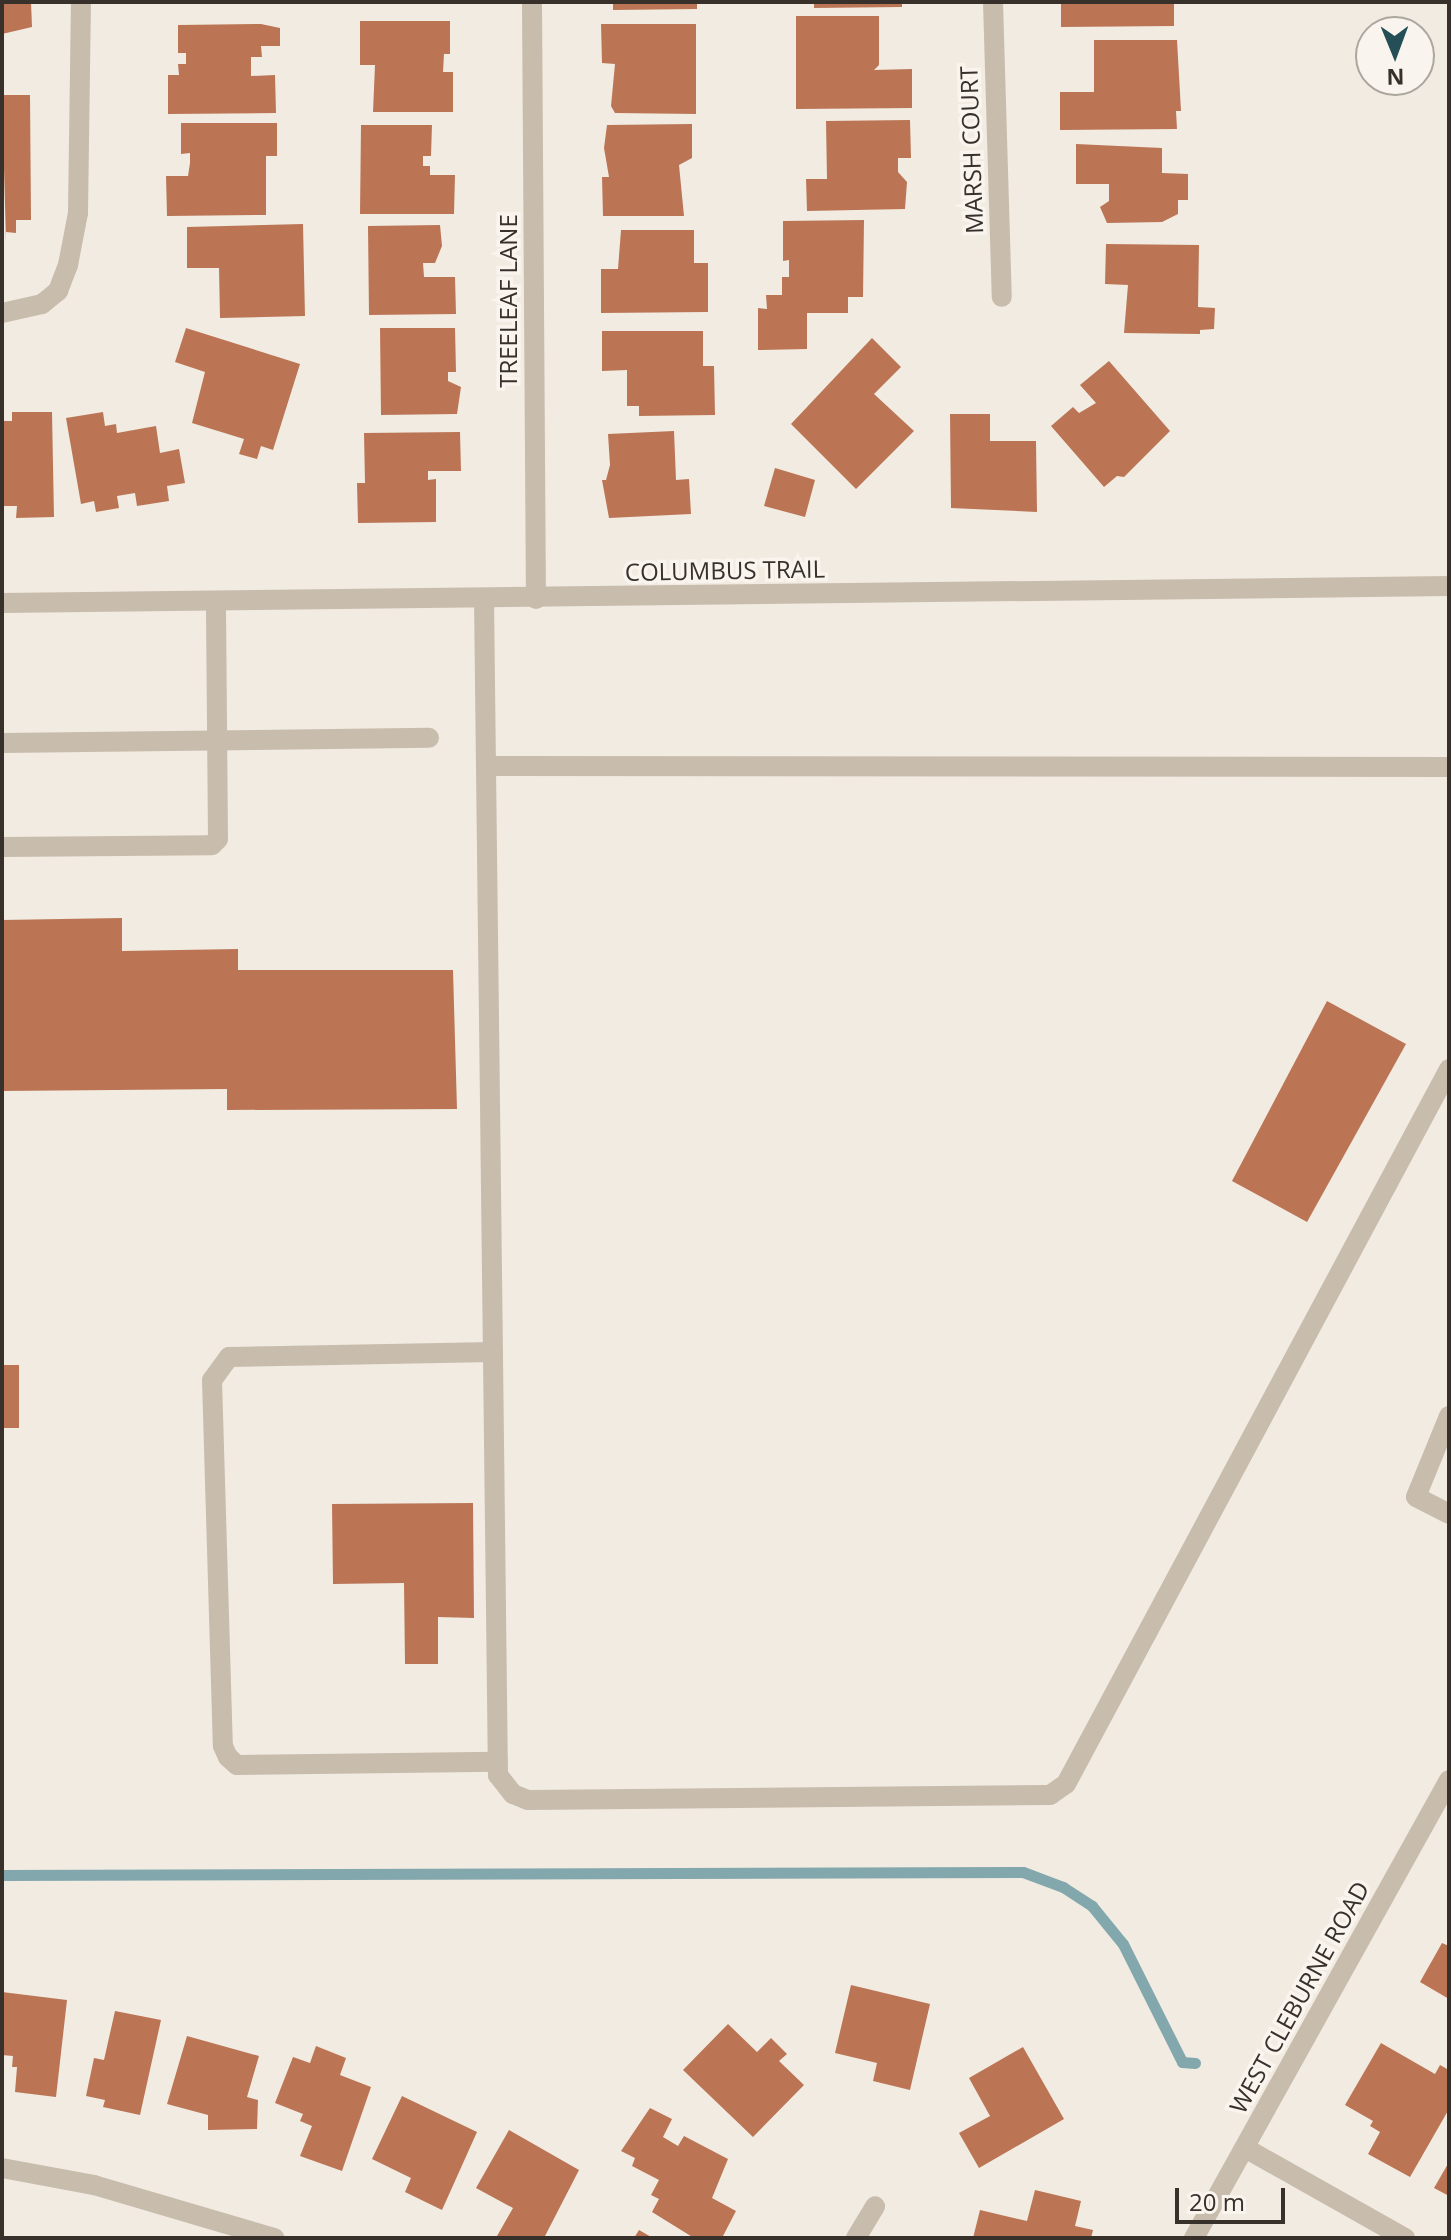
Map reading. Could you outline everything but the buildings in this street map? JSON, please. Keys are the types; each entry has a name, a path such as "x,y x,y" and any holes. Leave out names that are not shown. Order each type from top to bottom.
{"street":[{"path":"2,313 42,304 58,291 68,265 78,213 81,2"},
{"name":"TREELEAF LANE","path":"532,2 536,599"},
{"name":"MARSH COURT","path":"993,2 1002,297"},
{"name":"COLUMBUS TRAIL","path":"2,603 1449,586"},
{"path":"484,599 498,1762 503,1786 528,1800 1050,1795 1066,1784 1449,1069"},
{"path":"2,847 212,845 220,831 216,601"},
{"path":"2,743 429,738"},
{"path":"486,766 1449,767"},
{"path":"493,1352 229,1357 212,1380 223,1746 228,1757 237,1765 498,1762"},
{"path":"1449,1416 1416,1497 1449,1514"},
{"name":"WEST CLEBURNE ROAD","path":"1194,2238 1449,1780"},
{"path":"1245,2148 1405,2238"},
{"path":"2,2168 94,2185 274,2238"},
{"path":"856,2238 875,2206"}],"waterway":[{"path":"2,1875 1023,1872 1063,1887 1092,1906 1123,1944 1182,2062 1195,2063"}]}
